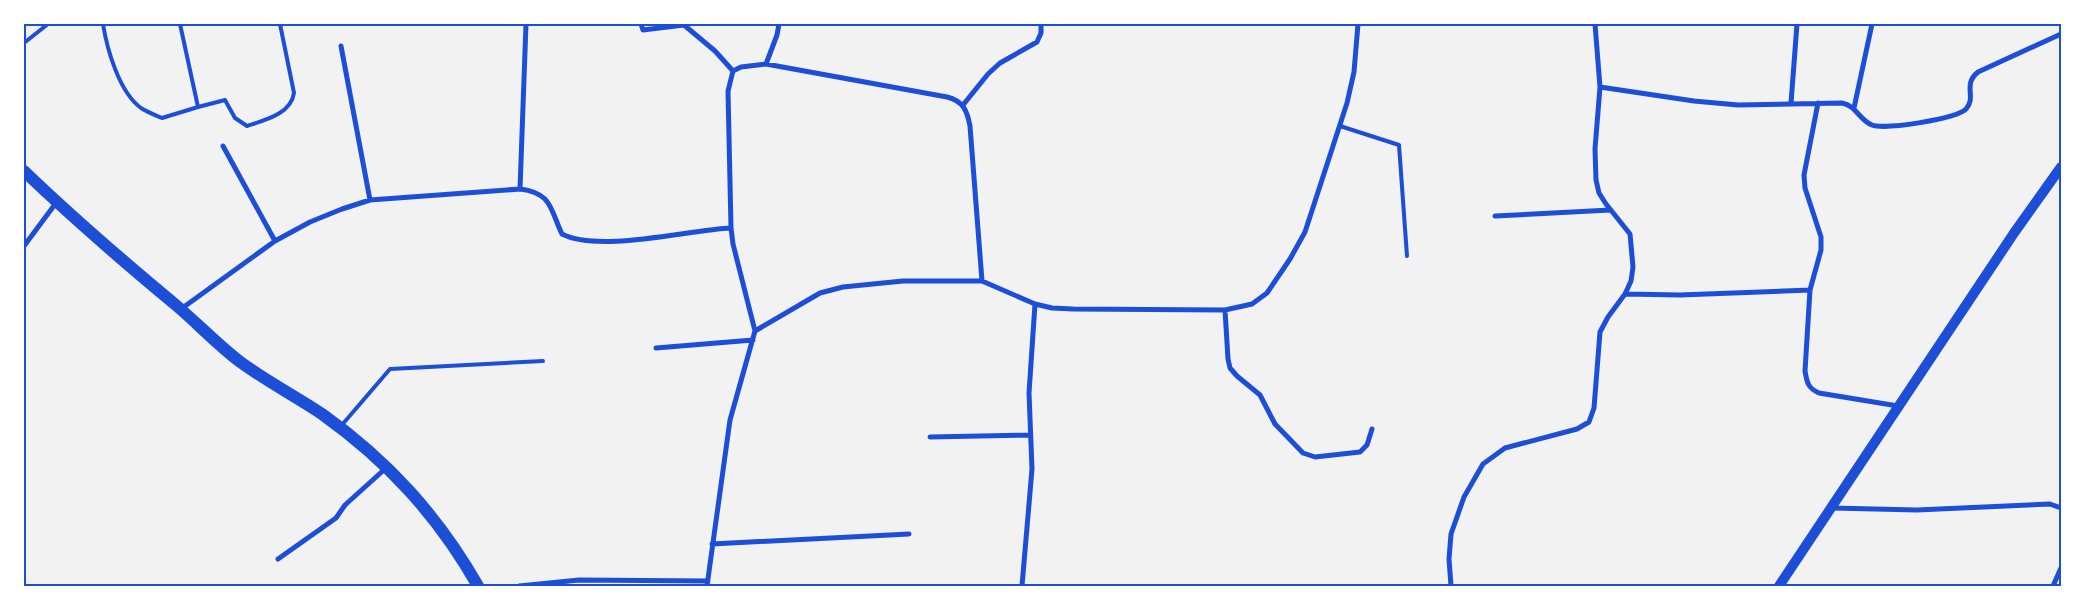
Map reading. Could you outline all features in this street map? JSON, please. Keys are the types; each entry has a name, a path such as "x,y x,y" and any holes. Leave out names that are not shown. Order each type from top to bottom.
{"main road":[{"path":"1779,586 2014,233 2061,170"},
{"path":"24,171 56,202 220,345 259,376 321,414 365,447 387,467 430,512 453,544 478,586"}],"street":[{"path":"520,189 526,24"},
{"path":"642,24 643,30 684,24 715,51 733,71"},
{"path":"766,64 779,24"},
{"path":"963,105 988,74 1000,63 1037,42 1041,33 1040,24"},
{"path":"755,331 820,293 842,287 903,281 982,281 1035,304 1052,308 1225,310 1252,304 1268,293 1290,260 1305,232 1340,126 1354,72 1358,24"},
{"path":"1451,586 1449,558 1451,534 1464,498 1483,464 1505,448 1577,429 1589,422 1594,408 1597,349 1600,332 1608,317 1625,294 1631,281 1633,248 1630,234 1599,193 1596,180 1595,149 1600,87 1595,24"},
{"path":"1791,103 1797,24"},
{"path":"1854,108 1872,24"},
{"path":"1600,87 1738,105 1842,103 1854,108 1867,122 1881,127 1956,116 1966,109 1970,101 1969,86 1971,77 2061,34"},
{"path":"341,46 370,200"},
{"path":"519,586 579,580 707,583 730,420 755,331 733,244 731,228 728,91 733,71 741,67 766,64 946,97 955,99 963,105 968,114 970,126 982,281"},
{"path":"1818,103 1804,175 1805,188 1821,237 1821,250 1810,290 1805,371 1807,382 1810,389 1819,393 1898,406"},
{"path":"223,146 274,241"},
{"path":"180,310 274,241 310,222 370,200 520,189 539,193 547,200 562,234 570,238 586,241 637,240 709,229 731,228"},
{"path":"24,246 56,202"},
{"path":"1495,216 1610,210"},
{"path":"1625,294 1680,295 1810,290"},
{"path":"1022,586 1032,468 1029,393 1035,304"},
{"path":"1225,310 1230,368 1260,395 1275,424 1303,453 1315,456 1360,452 1367,445 1372,429"},
{"path":"656,348 753,340"},
{"path":"930,437 1030,436"},
{"path":"278,559 336,518 345,505 387,467"},
{"path":"1832,508 1917,510 2050,504 2061,508"},
{"path":"712,544 909,534"},
{"path":"2053,586 2061,568"}],"lane":[{"path":"24,43 48,24"},
{"path":"103,24 106,45 126,93 141,108 162,118 225,100 234,118 247,126 277,114 293,102 294,93 280,24"},
{"path":"180,24 198,107"},
{"path":"1340,126 1399,145 1407,256"},
{"path":"340,428 390,369 543,361"}]}
